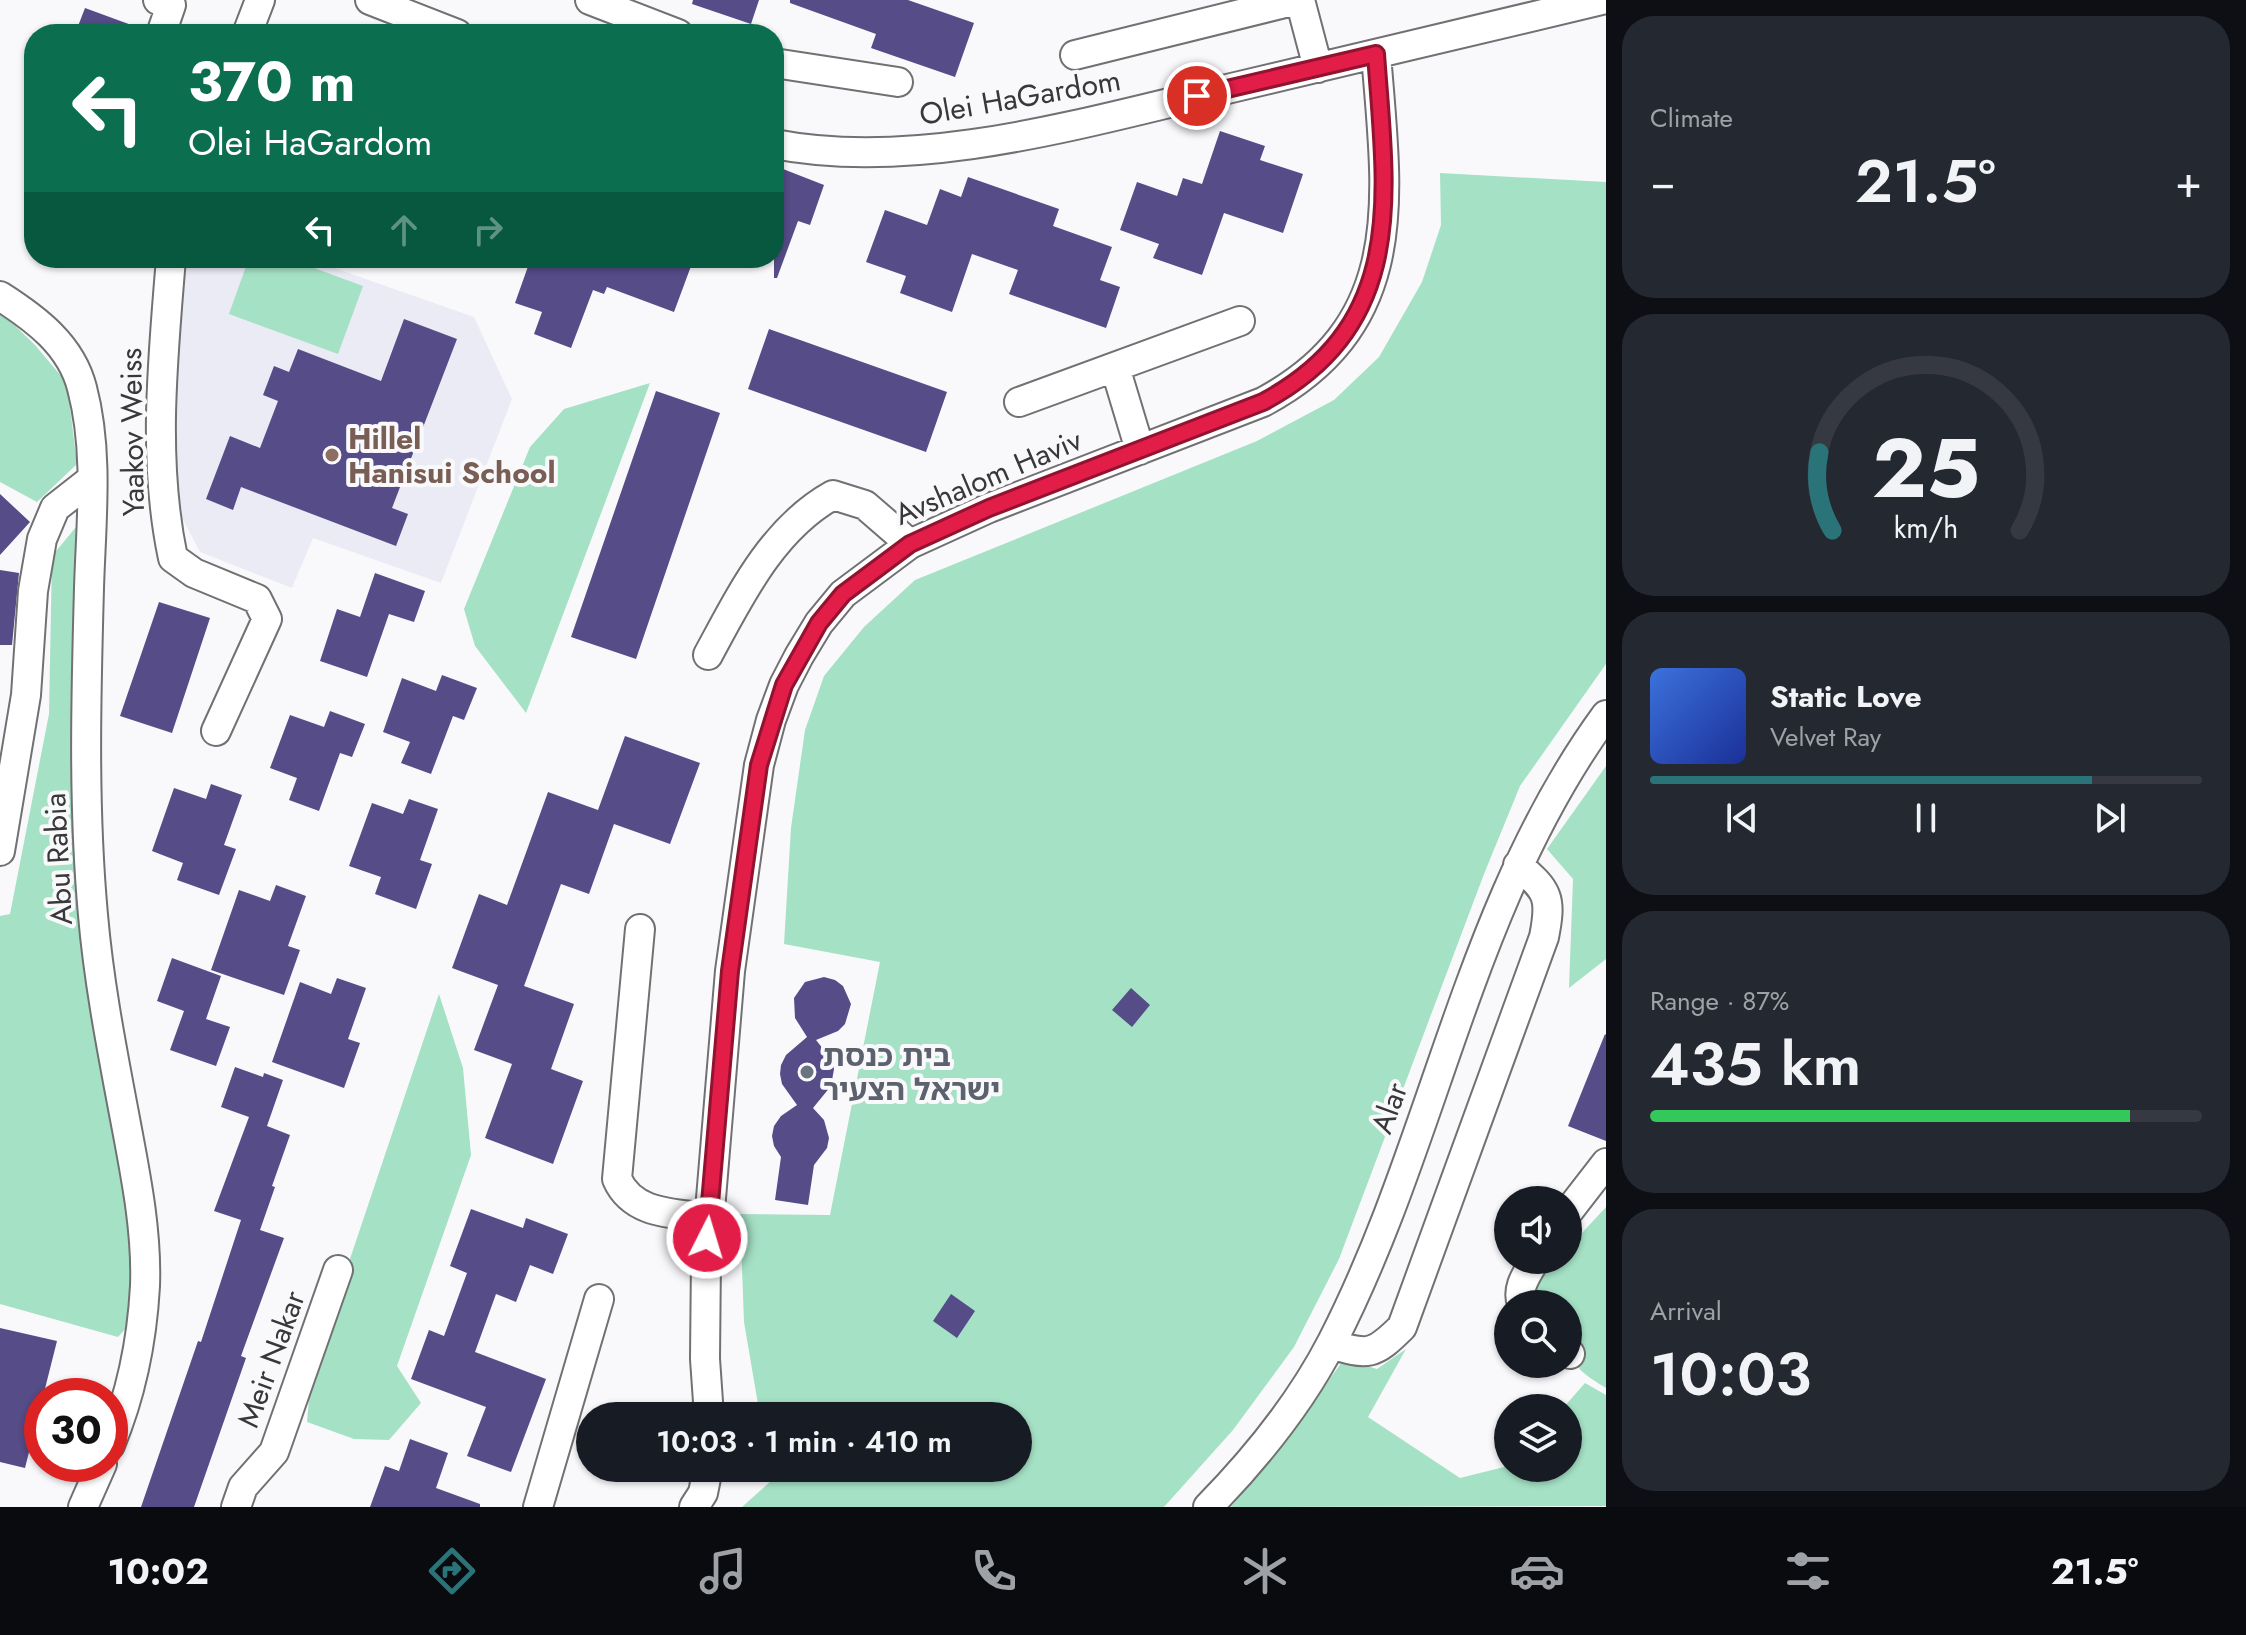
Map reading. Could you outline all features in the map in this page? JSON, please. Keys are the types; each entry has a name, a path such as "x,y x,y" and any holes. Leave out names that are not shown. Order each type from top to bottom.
{"street":[{"path":"158,0 171,5 164,24"},
{"path":"251,24 260,0"},
{"path":"370,0 431,24"},
{"path":"590,0 652,24"},
{"path":"1075,55 1298,0 1318,68"},
{"name":"Olei HaGardom","path":"784,146 826,153 914,152 1107,118 1602,0"},
{"name":"Avshalom Haviv","path":"708,1402 705,1359 708,1218 730,971 759,765 784,685 819,623 843,594 910,544 989,508 1263,402 1290,388 1328,355 1354,321 1365,296 1383,229 1385,175 1376,54"},
{"path":"784,65 898,82"},
{"name":"Yaakov Weiss","path":"170,268 161,381 163,513 173,558 194,573 257,599 267,619 216,731"},
{"name":"Abu Rabia","path":"0,296 34,317 54,338 74,365 87,413 92,458 87,828 108,1030 137,1186 145,1286 133,1379 128,1393"},
{"path":"1019,402 1240,321"},
{"path":"1115,367 1140,450"},
{"path":"0,851 26,695 33,591 42,539 55,508 92,479"},
{"path":"708,655 777,539 808,509 833,495 865,505 910,544"},
{"name":"Alar","path":"1208,1507 1289,1409 1331,1344 1386,1215 1494,920 1518,865 1551,799 1606,715"},
{"path":"1331,1344 1361,1354 1381,1348 1402,1327 1544,937 1550,908 1541,884 1518,865"},
{"path":"640,929 617,1179 624,1195 650,1209 708,1218"},
{"path":"1582,1194 1606,1163"},
{"name":"Meir Nakar","path":"236,1507 243,1487 274,1452 338,1270"},
{"path":"538,1507 599,1299"},
{"path":"83,1507 94,1482"},
{"path":"694,1507 703,1493 705,1482"}],"shaded area":[{"name":"Hillel Hanisui School","path":"181,268 334,268 474,317 512,399 441,583 313,538 292,588 200,552 179,512 167,375"}],"green space":[{"path":"1440,173 1606,182 1606,664 1520,786 1339,1259 1294,1347 1233,1430 1164,1507 742,1507 770,1482 1032,1482 1032,1402 758,1402 744,1322 740,1214 830,1215 880,962 784,944 791,828 805,730 824,676 864,627 915,580 1257,441 1334,400 1379,357 1422,282 1441,225"},
{"path":"245,268 314,268 363,286 338,354 229,314"},
{"path":"0,311 35,345 67,383 77,464 37,502 0,482"},
{"path":"650,383 526,713 475,646 464,609 530,447 564,409"},
{"path":"76,527 72,769 83,930 131,1228 129,1325 118,1337 0,1304 0,916 10,914 49,714 52,556"},
{"path":"1606,766 1606,959 1569,988 1573,879 1547,849"},
{"path":"439,994 463,1068 471,1155 397,1366 421,1403 389,1440 354,1439 307,1422 311,1375"},
{"path":"1606,1207 1606,1388 1582,1372 1582,1290 1536,1290 1535,1284 1544,1274 1582,1274 1582,1233"},
{"path":"1406,1349 1368,1417 1460,1478 1494,1470 1494,1482 1582,1482 1582,1394 1575,1394 1585,1383 1606,1395 1606,1506 1231,1507 1288,1437 1344,1359 1377,1369"}],"building":[{"path":"693,0 759,0 751,24 692,4"},
{"path":"790,0 908,0 974,23 955,77 871,48 876,34 790,3"},
{"path":"85,8 129,24 79,24"},
{"path":"1220,131 1265,146 1260,160 1303,174 1283,233 1224,213 1202,275 1153,258 1159,244 1120,230 1137,182 1177,196 1183,178 1202,184"},
{"path":"784,169 824,185 810,225 798,221 784,259"},
{"path":"968,177 1059,209 1053,226 1112,247 1100,280 1120,287 1106,328 1009,294 1018,270 972,254 952,312 900,293 906,276 866,262 885,210 927,225 940,189 961,197"},
{"path":"527,268 690,268 674,312 607,287 604,294 593,290 571,348 534,334 542,312 515,303"},
{"path":"774,268 781,268 777,278 774,278"},
{"path":"404,319 457,339 392,508 408,514 396,546 241,487 233,510 206,499 230,436 260,448 278,401 263,395 274,366 289,372 298,349 381,381"},
{"path":"769,329 947,392 926,452 748,389"},
{"path":"656,391 720,413 636,659 571,637"},
{"path":"0,494 30,522 0,555"},
{"path":"0,570 19,573 12,645 0,645"},
{"path":"375,573 425,591 414,622 389,614 367,677 320,661 337,609 360,617"},
{"path":"159,602 210,618 172,733 120,716"},
{"path":"442,675 477,688 464,720 453,716 431,774 401,763 410,742 383,732 402,678 436,691"},
{"path":"330,711 365,724 352,757 340,753 319,811 289,800 297,778 270,768 290,715 324,727"},
{"path":"625,736 700,763 670,844 614,824 589,894 561,884 524,986 574,1004 551,1069 583,1081 553,1164 485,1138 512,1064 474,1050 498,985 452,968 479,894 507,905 548,792 598,810"},
{"path":"211,784 242,795 224,845 236,849 219,895 177,880 183,863 152,851 174,788 206,799"},
{"path":"409,799 438,809 420,860 432,864 416,909 375,894 381,877 349,866 372,803 403,814"},
{"path":"276,885 306,896 288,946 300,950 284,995 211,970 239,890 270,901"},
{"path":"172,958 221,976 206,1019 230,1027 216,1066 170,1050 184,1011 157,1001"},
{"path":"824,977 843,986 851,1004 845,1024 838,1031 816,1040 832,1060 834,1069 831,1086 813,1108 824,1120 829,1138 827,1148 814,1165 808,1205 775,1200 781,1157 772,1136 781,1116 797,1105 782,1084 780,1074 786,1055 807,1037 795,1018 794,998 805,982"},
{"path":"337,978 366,988 348,1039 360,1043 344,1088 272,1062 300,982 331,994"},
{"path":"1131,988 1150,1005 1132,1027 1112,1010"},
{"path":"1606,1035 1606,1141 1568,1126"},
{"path":"235,1067 283,1080 267,1126 290,1135 260,1230 284,1238 241,1356 246,1358 194,1507 141,1507 241,1220 214,1211 249,1117 221,1107"},
{"path":"471,1209 523,1228 526,1218 568,1234 553,1274 530,1265 516,1302 496,1294 475,1352 546,1379 511,1472 467,1456 486,1407 411,1379 429,1330 444,1336 467,1273 450,1266"},
{"path":"951,1294 975,1311 957,1338 933,1321"},
{"path":"0,1328 57,1341 48,1378 24,1378 24,1468 0,1462"},
{"path":"410,1439 448,1453 436,1488 480,1504 480,1507 370,1507 385,1466 399,1471"}],"place":[{"name":"Hillel Hanisui School","path":"332,455"},
{"name":"בית כנסת ישראל הצעיר","path":"807,1072"}],"route":[{"path":"707,1238 730,971 759,765 784,685 819,623 843,594 910,544 989,508 1263,402 1290,388 1317,367 1339,344 1365,296 1383,229 1385,199 1376,54 1197,96"}]}
